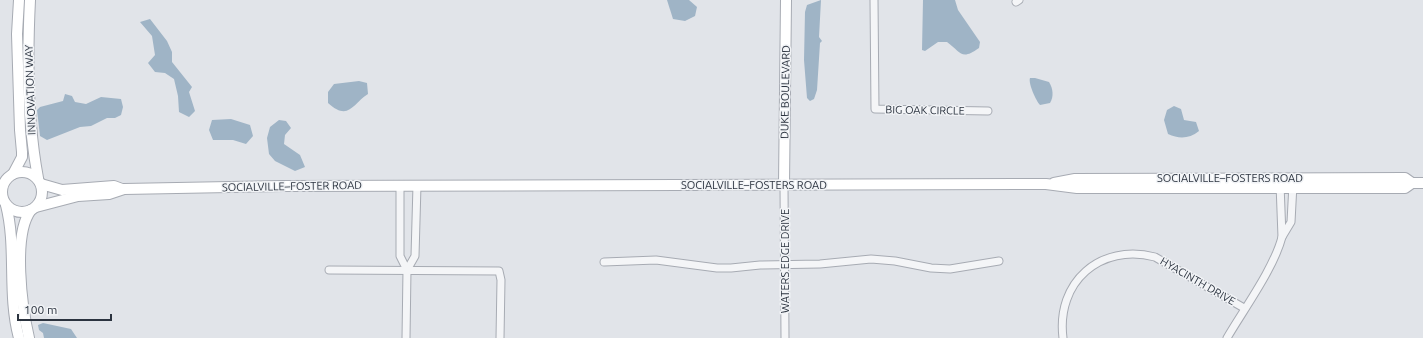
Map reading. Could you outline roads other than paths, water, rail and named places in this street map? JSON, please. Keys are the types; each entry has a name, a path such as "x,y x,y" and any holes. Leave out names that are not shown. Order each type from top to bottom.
{"main road":[{"name":"INNOVATION WAY","path":"8,175 22,157 17,34 19,0"},
{"name":"INNOVATION WAY","path":"30,0 30,135 40,181"},
{"name":"DUKE BOULEVARD","path":"784,185 786,0"},
{"path":"19,338 14,308 12,230 3,201 2,188 8,175 26,172 40,181 42,196 24,223 21,241 22,308 29,338"},
{"name":"SOCIALVILLE–FOSTER ROAD","path":"40,181 62,190 114,186 124,189 461,185"},
{"name":"SOCIALVILLE–FOSTERS ROAD","path":"461,185 1046,184 1077,188 1293,183 1405,188 1412,183 1423,183"},
{"name":"SOCIALVILLE–FOSTER ROAD","path":"34,208 78,196 109,194 124,189"},
{"path":"3,201 18,212 34,208"}],"street":[{"name":"BIG OAK CIRCLE","path":"874,0 875,109 988,111"},
{"path":"1280,183 1282,237"},
{"path":"1227,338 1274,259 1282,237 1291,222 1293,183"},
{"path":"400,185 400,256 407,270 406,338"},
{"path":"407,270 415,256 417,185"},
{"name":"WATERS EDGE DRIVE","path":"784,185 785,338"},
{"name":"HYACINTH DRIVE","path":"1063,338 1061,326 1063,308 1075,282 1096,264 1122,254 1141,254 1155,257 1244,308"},
{"path":"604,262 656,260 717,268 785,264 820,264 872,259 895,261 931,268 950,269 999,261"},
{"path":"329,270 499,271 501,280 500,338"}],"water":[{"path":"667,0 689,0 697,7 695,16 685,21 673,19"},
{"path":"821,0 819,37 822,41 820,43 817,90 814,99 810,101 807,98 804,60 805,12 807,5"},
{"path":"923,0 955,0 958,10 980,42 979,48 968,54 962,54 947,42 938,42 925,51 922,50"},
{"path":"150,19 167,41 172,52 172,62 192,87 189,92 195,111 189,117 179,112 178,96 174,79 165,73 155,72 148,63 155,55 152,36 140,22"},
{"path":"1030,78 1049,82 1052,92 1050,103 1040,105 1036,100 1030,84"},
{"path":"359,81 367,83 368,94 350,109 341,111 328,103 328,92 334,84"},
{"path":"65,94 72,96 75,102 86,104 101,97 121,99 123,107 121,115 115,118 107,118 91,126 80,127 47,140 40,136 37,110 40,107 63,101"},
{"path":"1174,106 1181,109 1184,120 1196,122 1199,131 1188,137 1176,137 1168,134 1164,120 1167,110"},
{"path":"231,119 250,125 253,136 246,144 233,140 213,140 209,130 212,120"},
{"path":"279,120 286,121 291,128 285,135 284,144 300,155 305,167 295,171 275,161 269,154 267,138 270,127"},
{"path":"43,323 71,329 77,338 44,338 38,325"}]}
